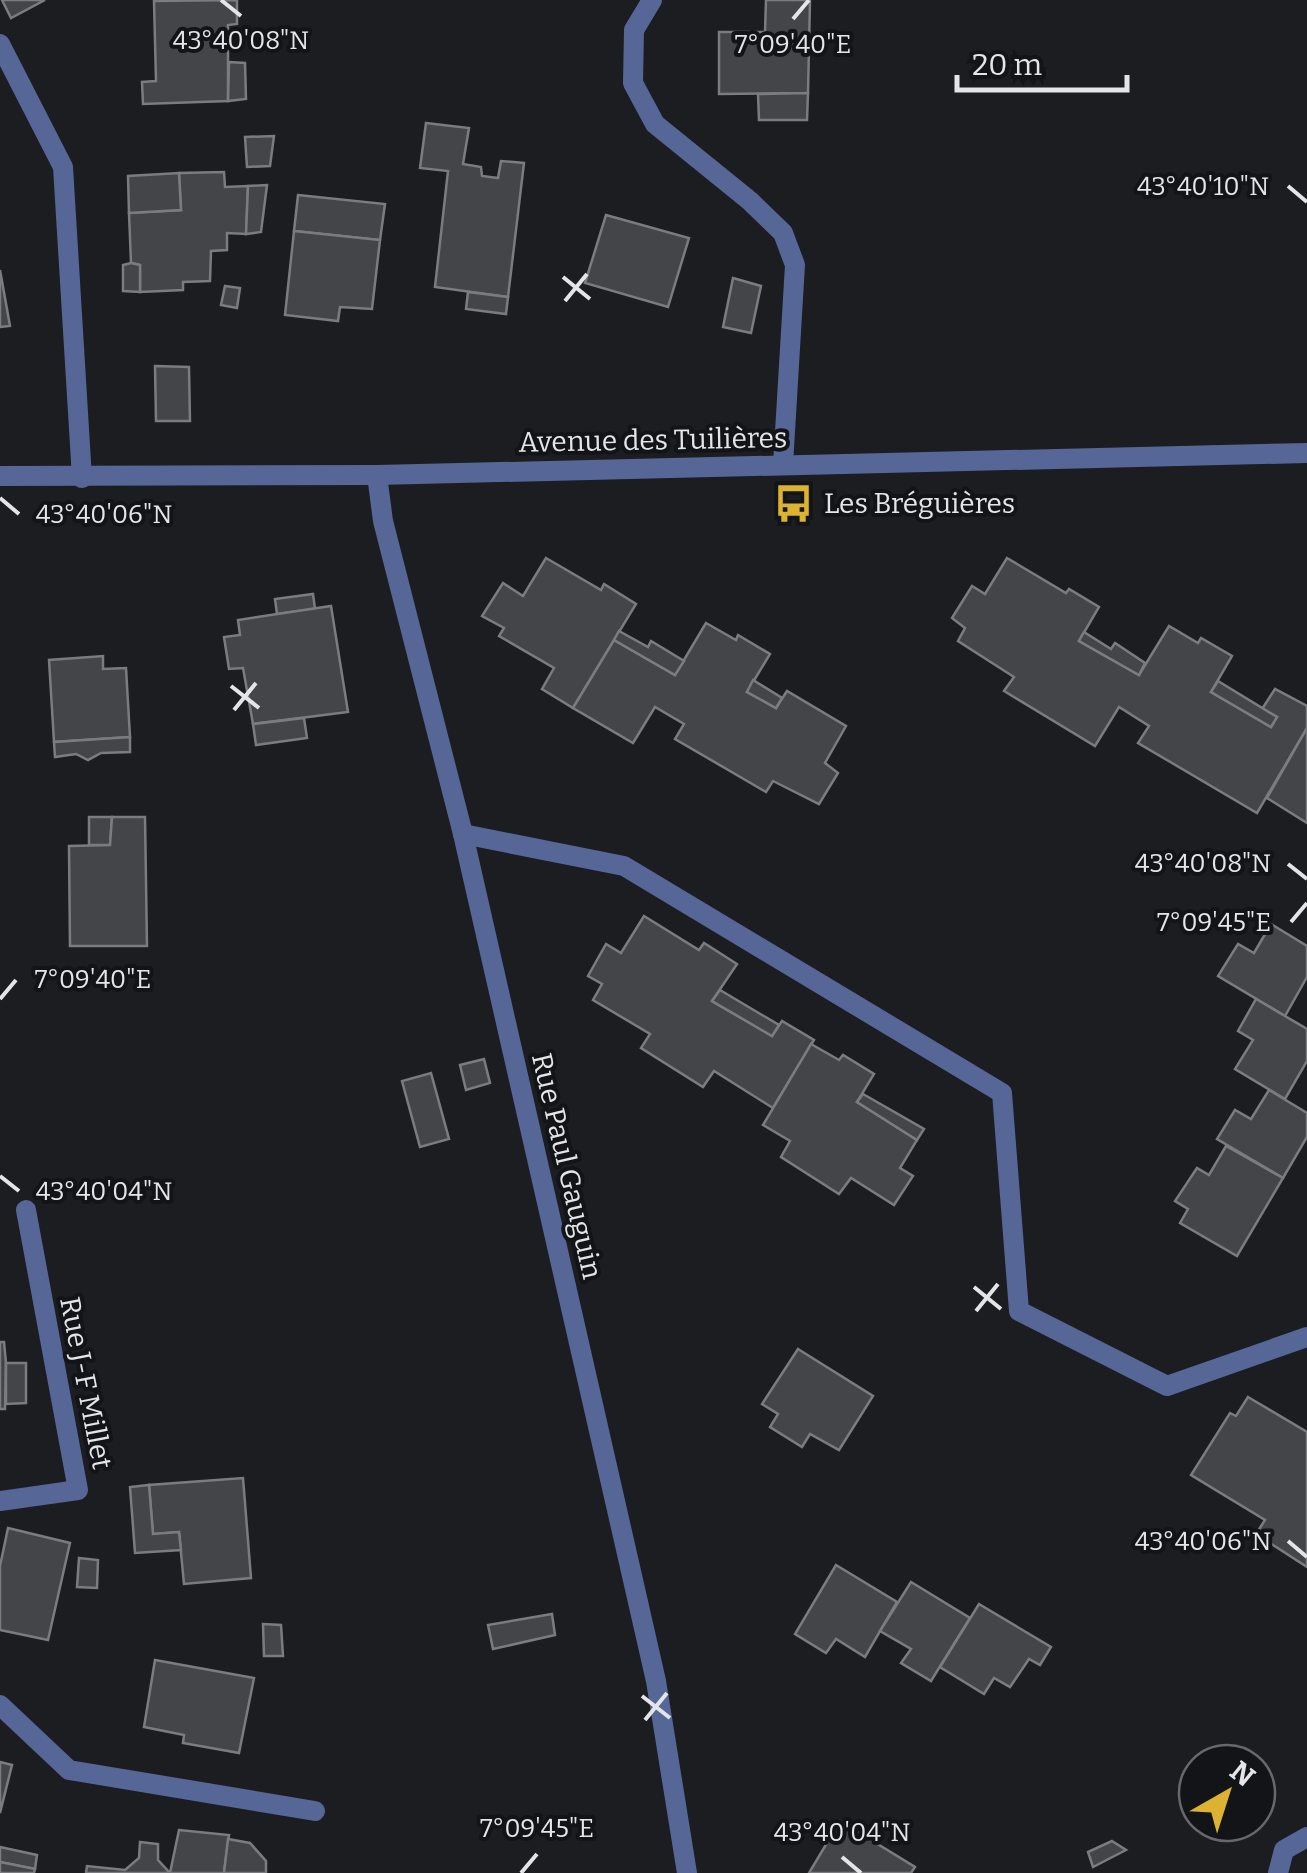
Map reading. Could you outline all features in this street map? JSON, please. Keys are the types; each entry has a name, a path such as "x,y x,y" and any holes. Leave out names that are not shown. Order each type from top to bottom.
{"street":[{"path":"652,0 634,30 633,83 654,124 750,201 783,233 795,265 783,465"},
{"path":"0,44 62,166 82,478"},
{"name":"Avenue des Tuilières","path":"0,476 377,475 1307,453"},
{"name":"Rue Paul Gauguin","path":"377,475 383,521 463,834 656,1681 687,1873"},
{"path":"463,834 624,866 1002,1093 1019,1312 1168,1386 1307,1337"},
{"name":"Rue J-F Millet","path":"0,1500 78,1490 26,1210"},
{"path":"0,1705 69,1770 315,1811"},
{"path":"1278,1873 1284,1850 1307,1837"}],"building":[{"path":"2,0 45,0 11,18"},
{"path":"237,0 237,24 228,25 228,101 143,104 142,82 156,81 154,1"},
{"path":"766,0 810,0 808,93 719,94 719,32 765,32"},
{"path":"229,62 245,63 246,99 228,101"},
{"path":"808,93 807,120 759,120 758,94"},
{"path":"426,123 469,128 463,164 481,167 482,176 498,178 501,161 524,163 508,297 435,287 448,171 420,168"},
{"path":"274,136 270,166 247,167 245,137"},
{"path":"224,172 225,187 248,186 246,234 227,233 227,250 211,251 210,281 183,282 183,290 140,292 140,265 131,263 129,213 181,210 179,173"},
{"path":"179,173 181,210 129,213 128,176"},
{"path":"267,185 261,232 246,234 248,186"},
{"path":"298,195 385,204 380,240 294,231"},
{"path":"606,215 689,238 668,307 585,283"},
{"path":"294,231 380,240 372,309 340,307 338,321 285,315"},
{"path":"123,265 140,265 140,292 123,291"},
{"path":"0,270 10,326 0,327"},
{"path":"733,278 761,286 751,333 723,327"},
{"path":"225,286 240,288 237,308 221,305"},
{"path":"468,292 508,297 506,314 466,309"},
{"path":"155,366 189,367 190,421 156,421"},
{"path":"546,558 601,590 604,584 636,604 573,708 542,689 554,668 499,636 504,628 482,616 503,583 523,596"},
{"path":"1007,558 1066,593 1069,589 1099,607 1079,641 1139,675 1169,626 1232,656 1211,692 1271,727 1277,717 1262,709 1275,689 1307,706 1307,728 1257,813 1138,743 1149,726 1119,707 1095,746 1004,691 1014,677 958,641 965,628 952,618 972,586 985,594"},
{"path":"313,594 315,609 277,614 275,599"},
{"path":"331,606 348,712 253,724 243,668 229,669 224,637 240,635 238,620"},
{"path":"706,623 736,640 738,635 770,654 747,692 776,708 787,691 846,726 825,763 838,773 819,804 773,781 766,792 675,739 684,724 655,707 633,743 573,708 614,640 675,675"},
{"path":"619,631 648,647 651,641 684,661 675,675 614,640"},
{"path":"1084,632 1111,649 1115,643 1145,663 1139,675 1079,641"},
{"path":"103,656 103,669 126,668 130,737 54,742 49,660"},
{"path":"753,680 782,698 776,708 747,692"},
{"path":"1218,681 1277,717 1271,727 1211,692"},
{"path":"304,718 307,738 256,745 253,724"},
{"path":"1307,728 1307,823 1267,798"},
{"path":"130,737 130,752 101,753 88,760 76,754 55,757 54,742"},
{"path":"89,817 112,817 110,845 89,845"},
{"path":"112,817 145,817 147,946 70,946 69,846 110,845"},
{"path":"644,916 699,950 704,943 737,964 712,1001 772,1036 782,1021 814,1040 773,1108 714,1071 703,1087 641,1048 650,1034 593,1000 602,984 588,976 606,944 621,953"},
{"path":"1271,924 1307,946 1307,977 1285,1016 1218,976 1238,944 1254,953"},
{"path":"720,990 779,1025 772,1036 712,1001"},
{"path":"1256,999 1307,1029 1307,1061 1285,1099 1235,1069 1253,1040 1238,1031"},
{"path":"811,1044 839,1060 843,1055 874,1074 857,1102 917,1140 900,1168 913,1176 894,1205 851,1178 839,1194 781,1157 790,1141 763,1125"},
{"path":"484,1059 490,1083 466,1090 460,1065"},
{"path":"431,1073 449,1139 420,1147 402,1081"},
{"path":"1269,1090 1307,1113 1307,1137 1283,1178 1217,1139 1235,1110 1251,1119"},
{"path":"863,1094 924,1129 917,1140 857,1102"},
{"path":"1226,1146 1283,1178 1237,1256 1180,1223 1188,1209 1175,1201 1197,1168 1209,1175"},
{"path":"0,1342 4,1342 6,1363 5,1409 0,1409"},
{"path":"798,1349 873,1396 839,1450 810,1434 802,1447 770,1427 778,1414 762,1404"},
{"path":"6,1363 26,1363 26,1403 6,1404"},
{"path":"1248,1397 1307,1432 1307,1567 1256,1534 1265,1520 1191,1475 1230,1413 1236,1416"},
{"path":"243,1478 251,1578 184,1584 179,1532 153,1534 149,1485"},
{"path":"149,1485 153,1534 179,1532 181,1550 135,1553 130,1487"},
{"path":"8,1528 70,1543 48,1640 0,1630 0,1566"},
{"path":"79,1558 98,1560 97,1588 77,1587"},
{"path":"836,1565 897,1602 865,1657 836,1639 826,1653 795,1634"},
{"path":"911,1582 970,1618 931,1681 901,1663 911,1649 880,1631"},
{"path":"979,1604 1051,1647 1040,1665 1029,1659 1010,1687 994,1678 984,1694 940,1667"},
{"path":"552,1614 555,1635 493,1649 488,1625"},
{"path":"263,1624 281,1625 283,1656 264,1656"},
{"path":"155,1660 254,1678 239,1753 183,1743 184,1735 144,1727"},
{"path":"0,1762 12,1765 0,1813"},
{"path":"840,1821 915,1867 911,1873 809,1873"},
{"path":"179,1830 229,1835 224,1873 170,1873"},
{"path":"228,1839 250,1843 266,1861 266,1873 224,1873"},
{"path":"1112,1841 1126,1850 1093,1867 1088,1852"},
{"path":"140,1842 158,1844 158,1860 170,1873 86,1873 87,1866 125,1870 139,1858"},
{"path":"0,1847 37,1855 35,1869 0,1862"},
{"path":"0,1862 35,1869 34,1873 0,1873"}],"place":[{"name":"Les Bréguières","path":"794,503"}]}
